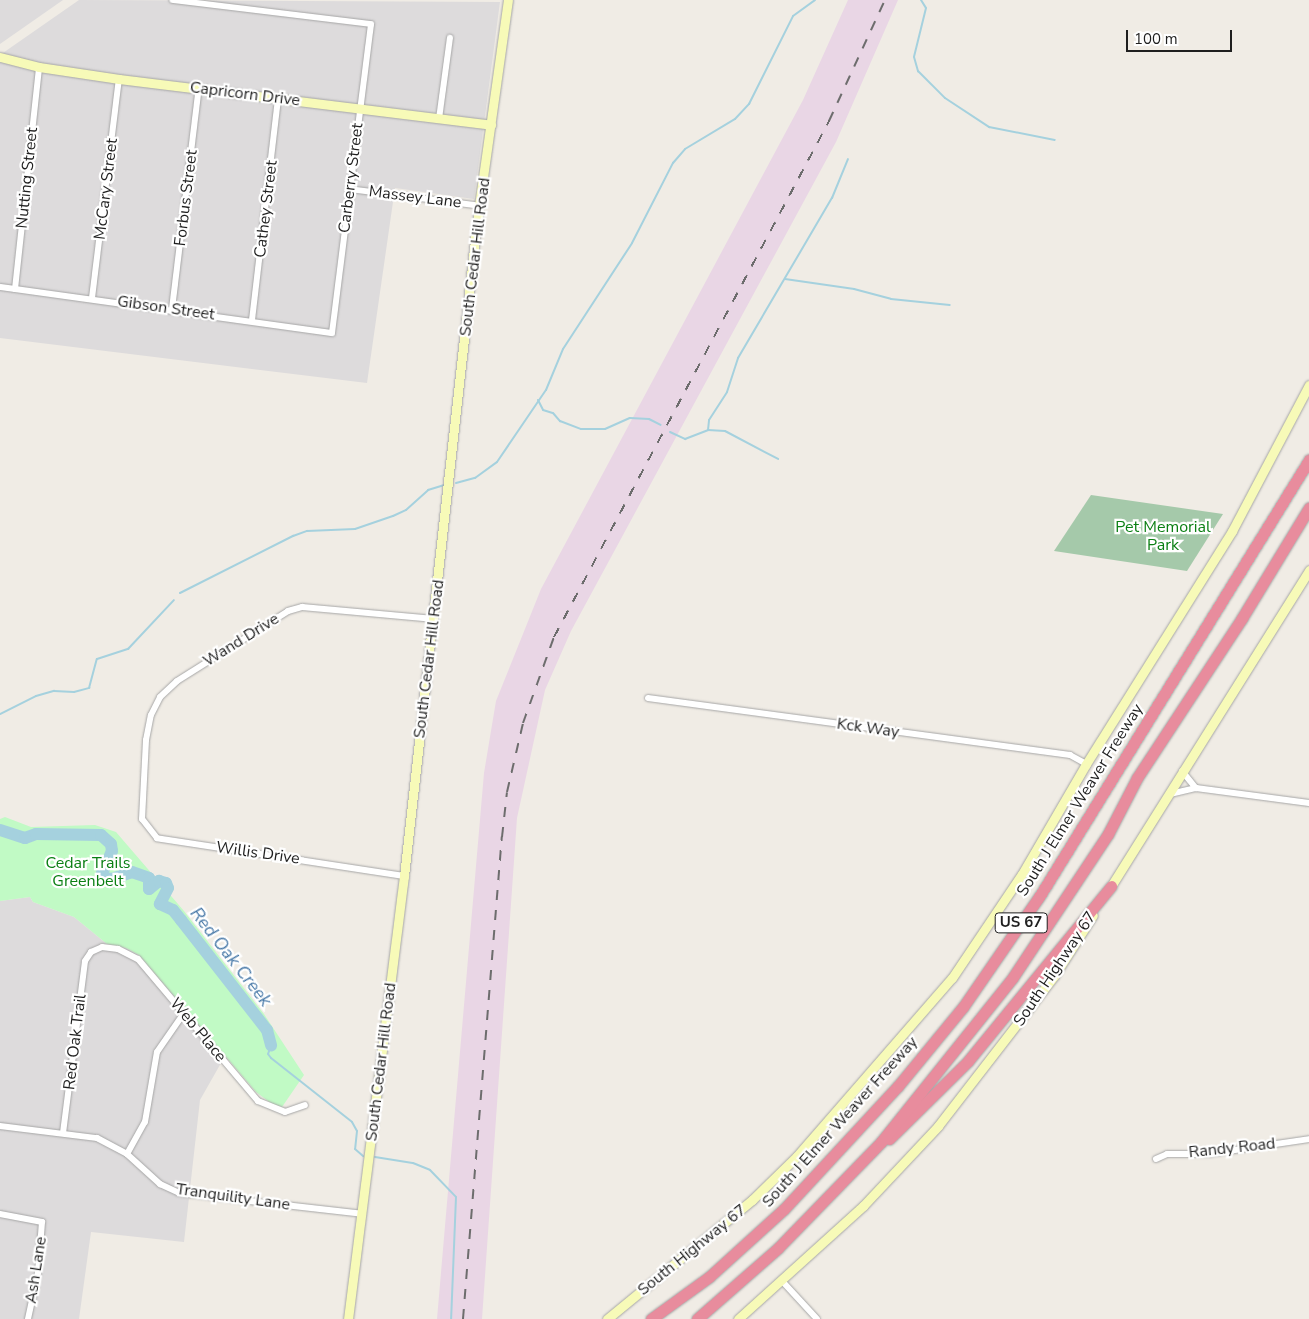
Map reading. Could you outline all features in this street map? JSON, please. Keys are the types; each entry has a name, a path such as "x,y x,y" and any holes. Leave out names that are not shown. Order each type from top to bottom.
{"highway":[{"name":"South J Elmer Weaver Freeway","path":"651,1319 717,1271 784,1209 898,1086 963,1006 1039,897 1309,460"},
{"name":"US 67","path":"697,1319 778,1248 880,1142 1013,977 1108,834 1137,778 1242,618 1309,508"},
{"path":"880,1142 892,1139 968,1061 1111,886"}],"main road":[{"name":"South Cedar Hill Road","path":"348,1319 404,876 481,206 508,0"},
{"name":"Capricorn Drive","path":"0,57 39,68 491,125"},
{"name":"South Highway 67","path":"607,1319 752,1200 797,1156 898,1043 952,978 990,924 1086,764 1232,531 1309,385"},
{"name":"South Highway 67","path":"738,1319 783,1282 863,1206 938,1126 1054,976 1309,570"}],"street":[{"name":"Carberry Street","path":"172,0 371,24 332,333"},
{"path":"439,119 450,38"},
{"name":"Nutting Street","path":"15,288 39,68"},
{"name":"McCary Street","path":"92,298 119,79"},
{"name":"Forbus Street","path":"172,309 200,88"},
{"name":"Cathey Street","path":"252,320 278,98"},
{"name":"Massey Lane","path":"349,188 481,206"},
{"name":"Gibson Street","path":"0,287 252,320 332,333"},
{"name":"Wand Drive","path":"142,797 146,740 151,715 160,697 177,681 277,616 302,607 434,619"},
{"name":"Kck Way","path":"648,698 1065,754 1086,764"},
{"path":"1182,771 1196,788"},
{"path":"1166,795 1196,788 1309,803"},
{"name":"Willis Drive","path":"142,797 142,819 157,838 404,876"},
{"name":"Web Place","path":"91,952 102,947 130,954 184,1013 258,1102 285,1112 305,1105"},
{"name":"Red Oak Trail","path":"63,1133 85,961 91,952"},
{"path":"127,1154 145,1122 157,1052 184,1013"},
{"name":"Tranquility Lane","path":"0,1126 96,1138 127,1154 160,1184 180,1193 362,1214"},
{"name":"Randy Road","path":"1156,1159 1167,1154 1208,1154 1309,1139"},
{"name":"Ash Lane","path":"0,1214 42,1222 38,1272 28,1319"},
{"path":"783,1282 818,1319"}],"shaded area":[{"path":"0,0 63,0 0,44"},
{"path":"79,0 500,2 474,199 395,188 367,383 0,338 0,55"},
{"path":"848,0 898,0 836,142 571,631 545,690 517,818 482,1319 437,1319 484,773 496,701 541,589 803,100"},
{"path":"30,897 33,902 74,917 107,944 126,948 139,955 225,1056 200,1100 184,1242 91,1232 79,1319 0,1319 0,901"}],"green space":[{"name":"Pet Memorial Park","path":"1091,495 1223,514 1187,571 1054,551"},
{"name":"Cedar Trails Greenbelt","path":"5,817 31,827 95,825 116,832 184,911 264,1014 304,1075 282,1107 272,1104 256,1092 139,955 126,948 107,944 74,917 33,902 30,897 0,901 0,819"}],"waterway":[{"path":"456,483 475,478 497,462 546,390 563,349 632,243 673,163 685,149 735,119 749,104 793,16 815,0"},
{"path":"921,0 926,8 914,57 918,71 945,98 989,127 1055,140"},
{"path":"708,430 709,420 727,392 738,358 832,198 848,159"},
{"path":"785,279 854,289 891,299 950,305"},
{"path":"538,400 543,410 553,413 560,421 581,429 605,429 630,418 649,419 661,425"},
{"path":"670,432 685,439 708,430 725,431 778,459"},
{"path":"180,593 293,536 307,531 355,529 406,510 428,490 444,485"},
{"path":"0,714 36,696 54,691 74,692 89,688 97,659 128,649 174,600"},
{"name":"Red Oak Creek","path":"0,830 25,838 36,834 101,835 111,844 112,851 102,873 104,878 112,879 132,872 149,878 149,889 159,881 166,883 168,888 160,904 173,910 181,920 267,1030 271,1045"},
{"name":"Red Oak Creek","path":"271,1045 268,1054 271,1058 352,1122 357,1131 355,1149 363,1156"},
{"name":"Red Oak Creek","path":"375,1157 413,1163 430,1170 456,1197 451,1319"}],"railway":[{"path":"463,1319 502,837 507,792 523,723 554,637 829,121 885,0"}]}
